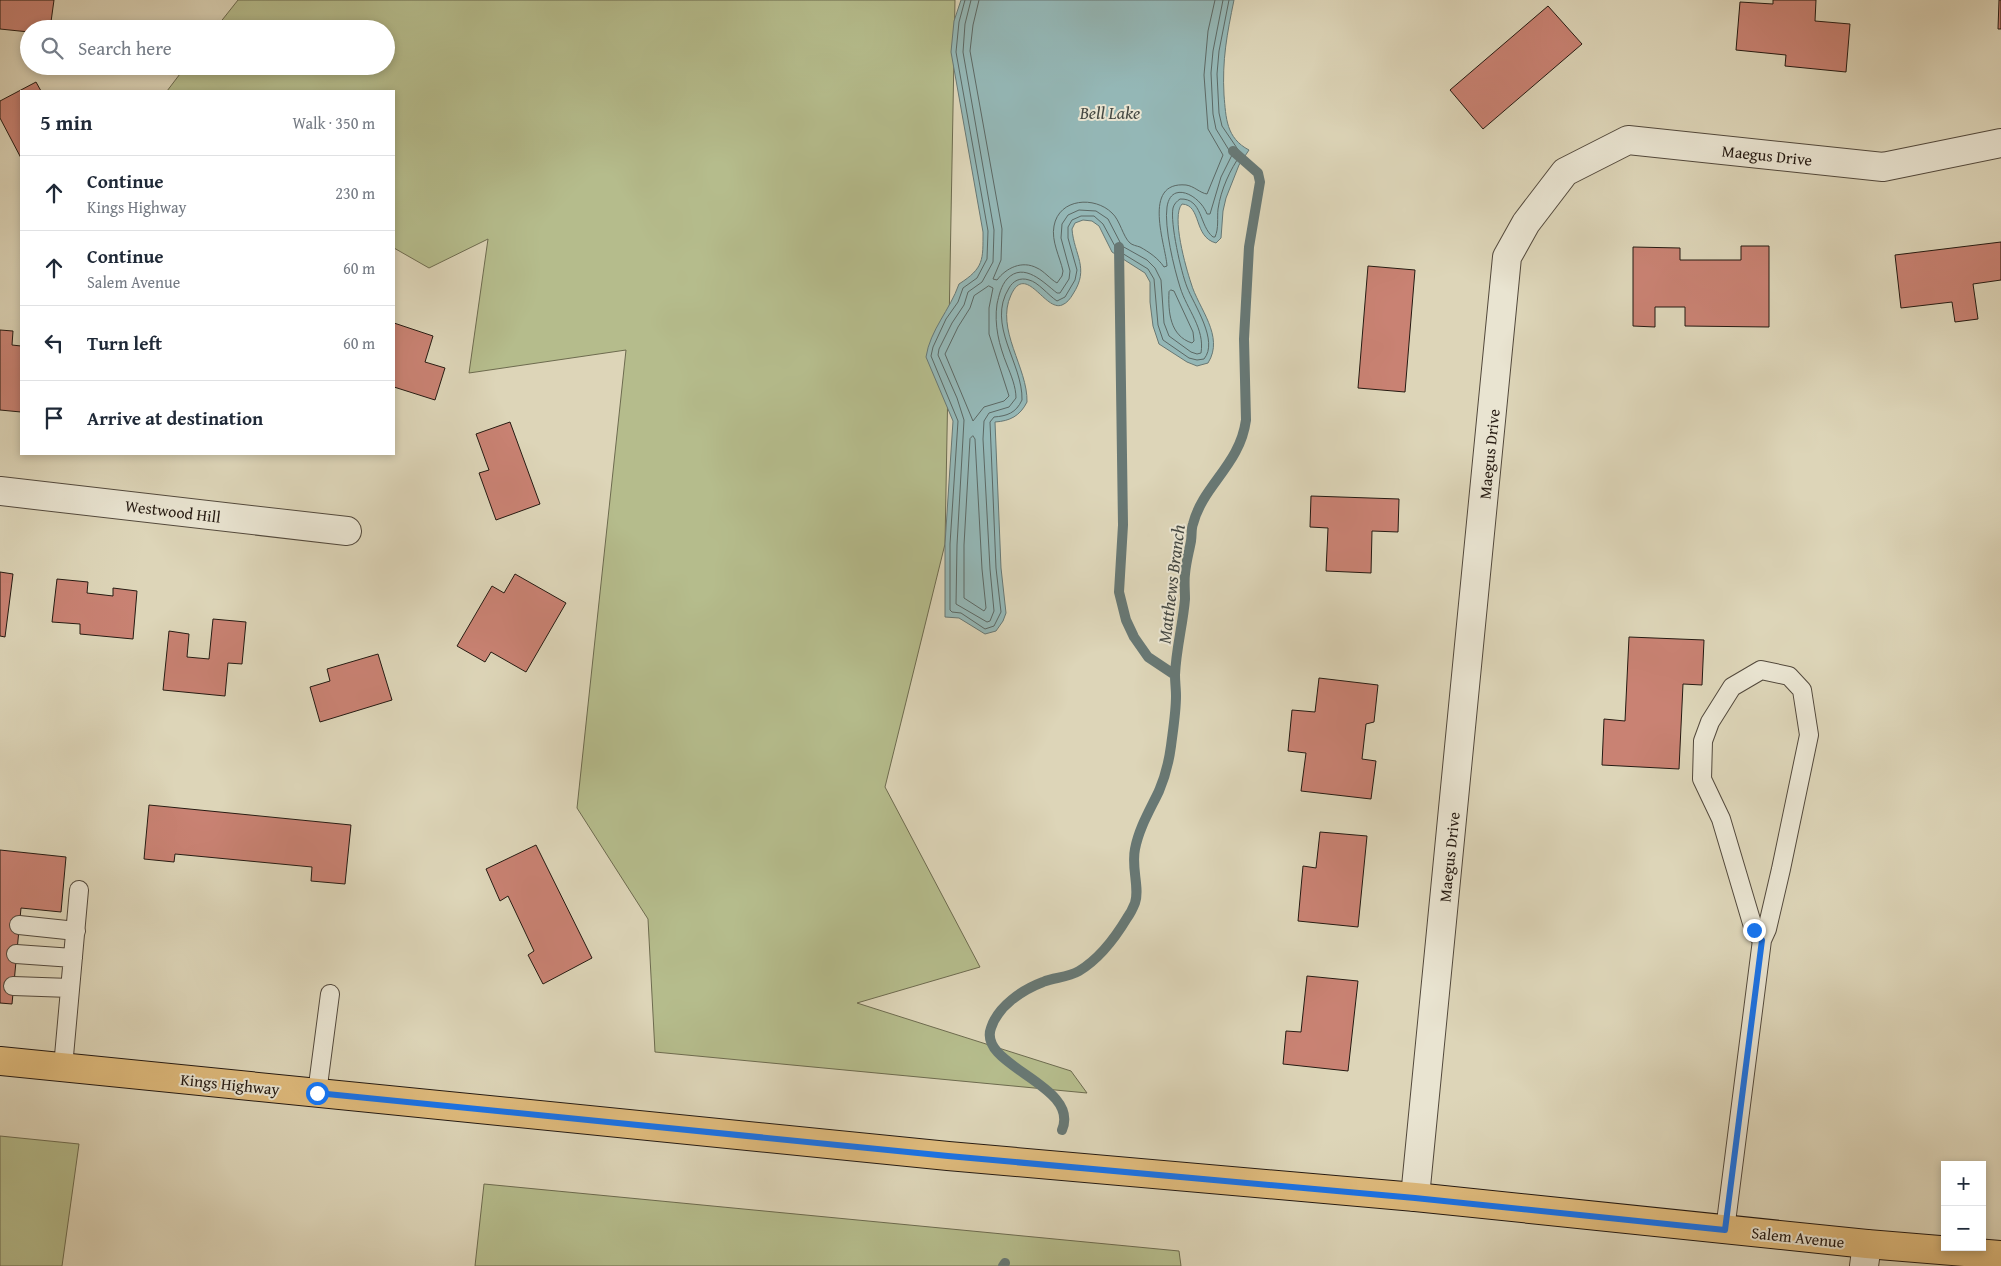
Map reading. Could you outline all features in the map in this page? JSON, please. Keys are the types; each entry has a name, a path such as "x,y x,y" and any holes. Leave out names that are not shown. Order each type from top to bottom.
{"main road":[{"name":"Kings Highway","path":"0,1061 948,1156 1415,1198"},
{"name":"Salem Avenue","path":"1415,1198 1725,1230 1865,1255 2001,1256"}],"street":[{"name":"Maegus Drive","path":"1415,1198 1507,258 1526,223 1565,172 1628,140 1883,167 2001,143"},
{"name":"Westwood Hill","path":"0,491 347,531"}],"lane":[{"path":"1725,1230 1762,940 1767,929 1810,735 1802,690 1789,676 1761,670 1732,687 1710,722 1703,741 1702,779 1721,820 1754,930 1762,940"},
{"path":"63,1067 80,890"},
{"path":"19,925 76,931"},
{"path":"16,954 73,958"},
{"path":"13,986 70,988"},
{"path":"317,1093 330,994"}],"green space":[{"path":"238,0 955,0 945,544 885,787 980,967 857,1003 1071,1071 1087,1093 655,1052 648,919 577,808 626,350 469,373 488,239 429,268 395,249 395,90 168,90 179,75 395,75 395,20 222,20"},
{"path":"0,1136 79,1144 62,1266 0,1266"},
{"path":"484,1184 1179,1251 1181,1266 475,1266"}],"water":[{"name":"Bell Lake","path":"961,0 1234,0 1224,59 1224,95 1229,127 1236,140 1249,150 1239,165 1226,198 1221,238 1216,243 1204,235 1193,210 1182,204 1179,210 1180,242 1186,266 1194,293 1212,332 1214,343 1208,363 1197,366 1187,362 1159,344 1153,326 1150,282 1145,273 1112,252 1099,226 1092,221 1083,220 1075,223 1072,229 1081,269 1078,285 1067,302 1062,305 1056,305 1049,302 1036,290 1023,284 1017,286 1011,295 1007,308 1009,335 1023,376 1027,402 1014,417 995,422 1001,568 1006,613 996,631 985,634 959,618 945,617 945,544 953,421 926,357 936,329 951,303 959,284 978,268 983,250 983,232 951,52 954,21"}],"building":[{"path":"0,0 54,0 51,20 20,20 20,31 0,29"},
{"path":"1773,0 1816,0 1815,21 1850,24 1846,72 1785,66 1786,55 1736,50 1740,2 1773,4"},
{"path":"1999,0 2001,0 2001,29 1998,29"},
{"path":"1548,6 1582,44 1483,129 1450,90"},
{"path":"36,82 40,90 21,90"},
{"path":"20,90 20,156 0,118 0,101"},
{"path":"2001,242 2001,280 1973,284 1978,319 1955,322 1952,302 1901,308 1895,255"},
{"path":"1741,246 1769,246 1769,327 1685,326 1685,307 1655,307 1655,327 1633,326 1633,247 1680,248 1680,260 1741,260"},
{"path":"1368,266 1415,270 1405,392 1358,388"},
{"path":"395,323 433,336 425,362 445,368 435,400 395,387"},
{"path":"0,330 13,331 12,345 20,346 20,412 0,410"},
{"path":"510,422 540,504 496,520 479,473 489,470 476,434"},
{"path":"1311,496 1399,499 1398,532 1372,531 1371,573 1326,571 1328,528 1310,527"},
{"path":"0,572 13,574 5,637 0,636"},
{"path":"515,574 566,603 526,672 491,652 485,662 457,646 492,586 504,593"},
{"path":"57,579 88,582 87,593 113,596 113,588 137,591 133,639 80,634 80,624 52,622"},
{"path":"213,619 246,622 242,664 228,663 225,696 163,690 169,631 189,634 187,657 209,659"},
{"path":"1629,637 1704,640 1702,685 1683,684 1679,769 1602,765 1604,719 1625,721"},
{"path":"378,654 392,700 320,722 310,687 330,681 327,669"},
{"path":"1319,678 1378,685 1374,722 1366,724 1362,759 1376,761 1371,799 1301,791 1306,753 1288,751 1292,710 1315,712"},
{"path":"149,805 351,825 345,884 311,881 312,867 175,854 174,862 144,859"},
{"path":"1320,832 1367,836 1358,927 1298,921 1303,866 1316,868"},
{"path":"536,845 592,958 543,984 528,955 534,951 508,896 500,901 486,869"},
{"path":"0,850 66,857 61,912 21,908 12,1004 0,1003"},
{"path":"1307,976 1358,981 1348,1071 1283,1064 1286,1031 1301,1032"}],"waterway":[{"name":"Matthews Branch","path":"1062,1130 1064,1114 1057,1100 999,1054 991,1041 991,1028 999,1013 1019,994 1043,982 1075,973 1093,960 1106,948 1135,903 1137,891 1134,863 1135,849 1142,826 1161,786 1170,752 1176,708 1175,675 1185,599 1185,570 1192,526 1205,498 1237,450 1246,420 1244,339 1249,247 1260,182 1258,173 1233,151"},
{"path":"1119,247 1123,525 1119,592 1126,620 1134,637 1148,657 1175,675"}],"route":[{"path":"317,1093 948,1156 1415,1198 1725,1230 1762,940 1754,930"}]}
